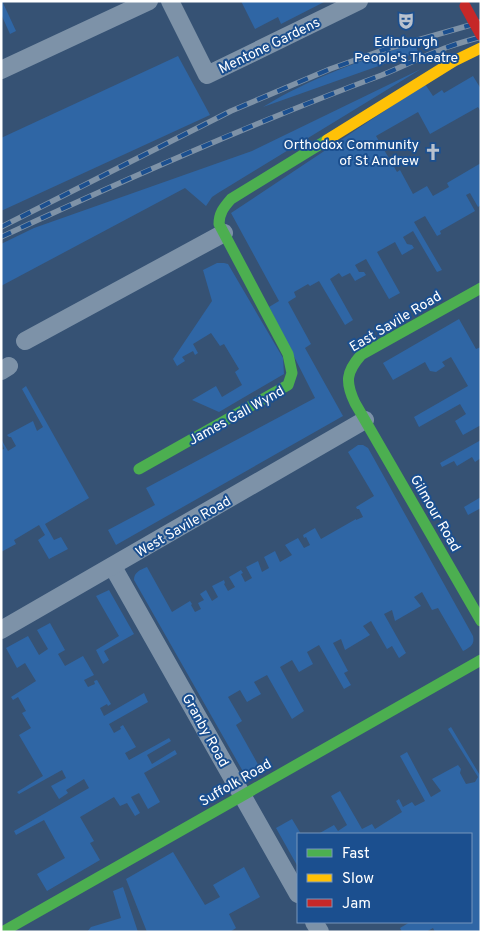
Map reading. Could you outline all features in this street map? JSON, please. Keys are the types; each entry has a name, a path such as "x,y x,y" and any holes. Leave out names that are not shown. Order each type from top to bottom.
{"street":[{"path":"1,70 149,1"},
{"name":"Mentone Gardens","path":"170,1 207,75 359,1"},
{"path":"465,6 481,34"},
{"name":"James Gall Wynd","path":"139,469 288,385 291,381 292,368 288,354 218,224 221,210 231,199 454,61 481,48"},
{"path":"25,341 224,234"},
{"name":"East Savile Road","path":"364,420 348,387 347,377 354,362 361,355 481,288"},
{"name":"West Savile Road","path":"1,630 114,567 364,420"},
{"name":"Gilmour Road","path":"364,420 481,621"},
{"name":"Granby Road","path":"114,567 297,892"},
{"name":"Suffolk Road","path":"4,932 481,660"},
{"path":"1,918 4,932"}],"shaded area":[{"path":"1,1 6,1 3,3 16,31 10,34 1,14"},
{"path":"241,1 326,1 281,24 278,17 255,29"},
{"path":"415,43 418,52 263,107 318,78"},
{"path":"178,56 210,115 1,211 1,138"},
{"path":"421,69 218,193 212,197 206,206 185,188 1,286 1,244 34,228 252,151"},
{"path":"473,76 481,89 481,112 478,107 430,134 418,112 376,136 397,172 400,170 413,194 427,186 433,196 449,187 447,183 481,163 481,205 478,207 470,193 466,195 475,211 440,231 441,234 437,236 425,216 414,222 442,270 437,272 413,231 403,237 407,244 412,245 414,248 402,255 395,242 377,252 400,293 389,299 366,259 355,265 359,272 364,272 366,275 355,281 350,273 342,277 339,273 330,279 353,320 345,325 319,281 310,286 308,284 294,292 296,297 288,302 311,344 305,348 343,416 116,545 108,530 155,505 146,488 315,398 269,307 279,301 231,213 425,84 433,96 442,90 444,93"},
{"path":"217,263 228,264 283,358 284,374 219,412 192,400 216,386 222,397 242,385 235,372 239,369 224,344 220,346 211,333 193,344 198,353 195,355 193,351 182,357 185,361 177,366 173,359 212,301 203,270"},
{"path":"459,319 476,349 481,347 481,425 463,435 455,421 466,414 460,404 419,427 414,417 468,386 451,357 442,362 445,366 436,372 430,371 425,362 393,380 383,363"},
{"path":"26,386 89,498 45,524 54,540 61,537 68,549 49,559 38,540 45,535 39,525 14,540 16,544 1,552 1,450 4,449 1,439 8,451 16,446 11,437 7,435 33,421 37,431 43,427 22,389"},
{"path":"481,440 481,458 475,462 472,457 457,466 454,461 442,467 440,463"},
{"path":"358,445 368,448 473,636 473,644 463,651 438,608 432,610 422,592 414,597 421,606 395,621 392,610 384,614 406,653 399,658 392,646 387,649 371,621 363,626 370,635 345,650 341,639 333,643 348,671 344,673 351,685 344,689 319,645 307,652 313,664 299,672 292,660 280,667 304,711 292,719 267,675 254,682 261,694 247,702 240,690 228,697 242,721 236,725 260,768 245,775 134,577 138,572 147,567 172,612 190,601 195,612 201,609 198,603 204,600 200,594 206,590 212,601 218,597 212,586 224,580 228,591 235,587 229,577 241,570 245,582 252,578 246,567 258,561 262,572 269,568 264,557 275,551 280,562 292,555 285,545 298,538 304,548 310,545 303,535 315,528 321,539 363,517 356,507 374,496 348,452"},
{"path":"481,497 481,508 468,515 464,507"},
{"path":"109,590 134,634 104,651 109,660 103,664 96,650 119,636 96,596"},
{"path":"50,623 65,650 58,654 65,666 83,656 94,675 84,680 88,687 95,684 94,681 97,680 111,704 100,708 104,716 144,693 148,702 109,724 114,733 121,729 120,727 123,725 136,747 125,753 129,760 169,738 171,741 147,755 152,764 175,750 177,754 144,773 160,802 148,809 139,793 131,797 140,813 135,816 127,803 120,806 114,797 80,817 94,841 90,843 100,860 47,891 37,874 65,858 44,820 16,835 14,831 89,788 84,779 66,790 68,793 59,799 51,786 66,778 62,770 19,794 17,792 43,776 19,735 31,728 22,713 26,711 18,697 13,700 11,697 36,681 25,663 17,668 6,648 28,636 39,655 48,649 37,630"},
{"path":"451,727 481,777 481,932 435,932 433,928 426,932 402,932 400,928 408,923 472,923 472,833 320,833 334,825 338,831 347,825 331,796 340,791 362,829 372,824 375,829 402,812 396,801 399,799 403,807 412,802 415,806 425,801 400,756 407,752 431,797 441,791 432,779 458,765 466,784 475,782 478,777 448,729"},
{"path":"292,819 300,833 297,833 297,865 276,828"},
{"path":"173,852 205,905 220,897 213,885 244,867 260,897 229,914 236,928 230,932 147,932 126,879"},
{"path":"123,887 138,932 87,932 91,927 121,918 113,891"}],"railway":[{"path":"1,227 231,111 330,69 383,50 481,22"},
{"path":"1,237 237,132 382,75 439,50 481,37"}],"traffic: fast":[{"path":"139,469 288,385 292,373 288,354 219,224 219,220 222,210 231,199 327,140"},
{"path":"481,288 361,355 352,367 349,378 350,389 355,403 481,621"},
{"path":"4,931 481,660"}],"traffic: slow":[{"path":"327,140 454,61 481,48"}],"traffic: jam":[{"path":"465,6 481,35"}],"place":[{"name":"Edinburgh People's Theatre","path":"406,21"},
{"name":"Orthodox Community of St Andrew","path":"433,152"}]}
